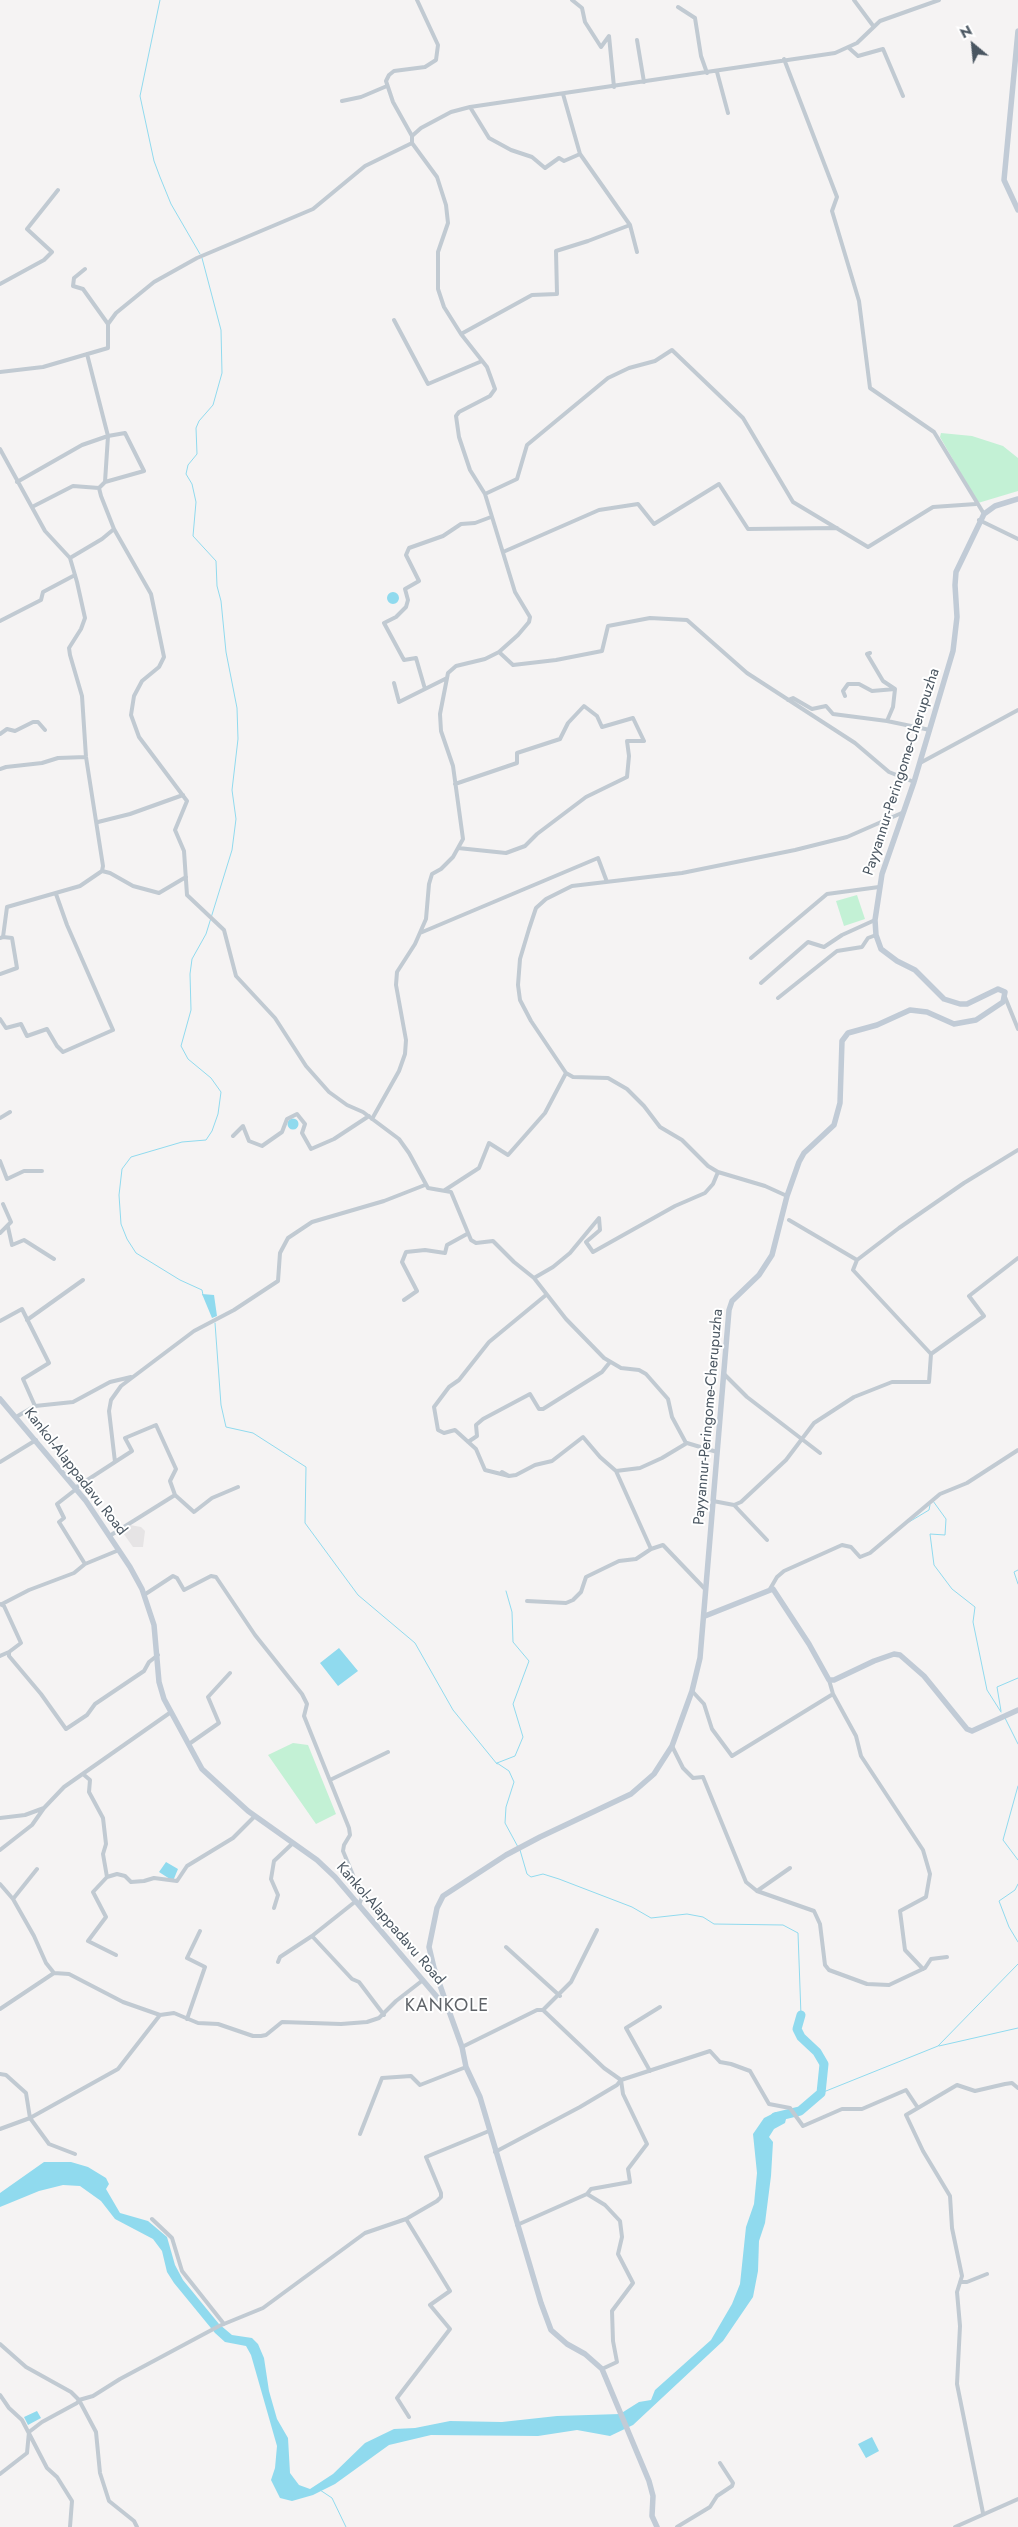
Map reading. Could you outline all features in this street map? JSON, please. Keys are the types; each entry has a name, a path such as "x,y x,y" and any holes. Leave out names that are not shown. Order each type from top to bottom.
{"main road":[{"path":"1018,31 1004,180 1018,210"},
{"name":"Payyannur-Peringome-Cherupuzha","path":"449,2012 429,1947 437,1908 443,1896 506,1855 631,1794 654,1774 672,1746 692,1691 700,1658 729,1310 732,1301 759,1275 772,1255 787,1196 804,1153 834,1125 840,1103 840,1048 844,1036 848,1032 877,1025 916,1010 954,1024 971,1022 1004,1002 1005,992 998,989 967,1004 944,999 915,970 880,949 876,935 875,920 879,887 920,763 956,637 956,572 979,520 984,514 995,506 1018,499"},
{"name":"Kankol-Alappadavu Road","path":"0,1399 36,1440 111,1535 120,1550 144,1595 154,1625 161,1690 202,1770 215,1784 335,1877 424,1980 449,2012 462,2047 466,2067 480,2097 540,2303 551,2330 568,2344 585,2354 602,2369 617,2401 652,2490 652,2516 657,2527"},
{"path":"704,1616 772,1589 809,1644 829,1680 834,1680 874,1661 894,1654 900,1655 924,1676 967,1729 972,1731 1018,1710"}],"street":[{"path":"233,1136 243,1126 249,1141 262,1146 282,1132 288,1119 297,1114 305,1124 302,1133 311,1149 371,1118 399,1071 405,1054 406,1040 396,985 397,972 420,933 428,913 429,884 432,874 453,858 463,839 453,766 441,731 440,714 447,678 450,670 456,666 485,659 499,652 518,636 529,622 530,617 515,592 485,494 470,470 459,437 456,416 464,409 490,396 495,388 482,361 461,334 444,307 438,289 438,252 448,223 446,205 437,177 412,143 412,136 393,102 387,86 391,72 425,67 436,60 438,45 417,0"},
{"path":"572,0 582,8 585,22 601,47 610,36 614,86"},
{"path":"854,0 874,27"},
{"path":"412,136 421,128 451,112 470,107 717,72 835,53 849,48 880,21 894,14 939,0"},
{"path":"678,7 695,18 701,56 707,73"},
{"path":"637,40 644,82"},
{"path":"849,48 858,56 883,49 903,96"},
{"path":"784,60 837,197 832,211 859,301 870,388 934,432 976,504 984,514"},
{"path":"717,72 728,113"},
{"path":"342,101 361,97 387,86"},
{"path":"562,94 580,154 630,225 637,252"},
{"path":"470,107 489,138 511,150 532,157 545,168 559,158 564,161 580,154"},
{"path":"108,324 116,313 154,282 197,258 313,209 366,166 412,143"},
{"path":"0,284 44,260 52,252 27,228 58,190"},
{"path":"461,334 532,295 557,294 556,251 630,225"},
{"path":"0,372 43,367 108,348 108,324 84,288 73,286 74,278 85,269"},
{"path":"394,320 428,384 482,361"},
{"path":"485,494 516,479 527,445 608,378 629,368 655,361 672,350 743,418 793,502 868,547 933,507 976,504"},
{"path":"88,354 108,436 106,482"},
{"path":"17,482 82,445 108,436 125,433 144,471 106,482 99,488 73,486 32,507"},
{"path":"0,449 45,531 70,558 75,575 85,618 81,629 69,648 82,696 86,757 98,822 102,871"},
{"path":"0,464 7,463"},
{"path":"503,552 599,510 638,504 654,524 719,484 748,529 838,528"},
{"path":"99,488 114,529 151,594 164,657 159,667 142,680 134,696 131,715 139,737 187,802 175,830 184,851 187,895 224,930 236,976 276,1018 306,1066 330,1092 347,1105 371,1118 399,1139 410,1153 428,1188 451,1192 470,1240 476,1243 493,1241 514,1262 534,1278 566,1319 610,1362 621,1368 639,1370 646,1374 668,1399 672,1417 686,1443 717,1452"},
{"path":"425,690 416,658 404,660 384,622 396,617 406,607 408,600 405,589 419,581 406,555 409,548 443,536 461,524 491,517"},
{"path":"979,520 1018,539"},
{"path":"70,558 102,539 114,529"},
{"path":"0,621 40,600 43,592 75,575"},
{"path":"499,652 513,665 556,660 602,650 608,626 650,618 687,620 746,673 855,742 889,772 914,782"},
{"path":"870,653 867,654 883,681 895,689"},
{"path":"394,683 399,702 447,678"},
{"path":"845,696 843,691 848,684 859,684 872,691 895,689"},
{"path":"887,721 893,707 895,689"},
{"path":"788,700 793,698 812,709 826,706 833,714 887,721 930,730"},
{"path":"455,784 517,763 517,753 560,739 568,723 584,706 597,716 602,728 633,718 644,741 628,742 627,777 586,798 537,834 526,846 506,853 458,848"},
{"path":"920,763 1018,710"},
{"path":"0,734 8,729 15,731 33,722 38,722 45,730"},
{"path":"0,770 6,767 42,763 58,758 86,757"},
{"path":"98,822 130,814 183,795"},
{"path":"787,1196 765,1186 718,1172 700,1160 682,1140 660,1127 644,1106 627,1089 608,1078 572,1077 566,1073 530,1021 520,1000 518,985 520,959 536,908 546,899 572,886 682,873 795,850 847,837 904,812"},
{"path":"420,933 598,858 607,882"},
{"path":"0,974 17,968 12,938 1,938 7,908 80,886 102,871 110,873 133,886 159,893 186,877"},
{"path":"751,958 827,894 879,887"},
{"path":"0,1019 6,1028 21,1024 27,1036 47,1029 63,1052 112,1030 67,925 56,894"},
{"path":"761,983 808,942 824,947 842,935 875,920"},
{"path":"778,998 837,950 862,946 868,938 876,935"},
{"path":"1005,997 1018,1029"},
{"path":"445,1190 479,1168 489,1143 508,1154 545,1113 566,1073"},
{"path":"0,1118 10,1112"},
{"path":"713,1502 734,1505 741,1502 772,1474 802,1441 814,1423 854,1397 892,1382 929,1382 931,1354 852,1270 857,1260 899,1228 964,1183 1018,1150"},
{"path":"0,1161 6,1179 24,1171 42,1171"},
{"path":"534,1278 554,1266 570,1253 599,1218 600,1230 586,1242 593,1252 675,1206 704,1193 713,1184 718,1172"},
{"path":"115,1462 110,1423 111,1400 121,1386 194,1331 234,1310 278,1281 280,1253 288,1238 306,1225 330,1215 384,1201 425,1185"},
{"path":"0,1233 11,1222 3,1204"},
{"path":"790,1220 857,1260"},
{"path":"8,1227 12,1245 24,1240 54,1259"},
{"path":"404,1300 417,1291 402,1262 406,1252 425,1250 445,1253 447,1245 468,1234"},
{"path":"931,1354 984,1316 970,1296 1018,1258"},
{"path":"27,1320 83,1280"},
{"path":"546,1295 489,1342 459,1380 449,1387 434,1407 438,1430 444,1433 455,1430 481,1456 485,1470 509,1476 516,1475 535,1465 552,1461 583,1437 600,1457 616,1471 651,1550"},
{"path":"0,1321 22,1309 49,1363 24,1380 35,1406"},
{"path":"468,1442 477,1436 476,1425 483,1420 530,1394 540,1409 543,1409 602,1372 610,1362"},
{"path":"723,1372 747,1397 773,1415 802,1441 820,1453"},
{"path":"16,1417 35,1406 73,1402 110,1382 133,1377"},
{"path":"86,1564 59,1522 64,1518 57,1504 132,1451 125,1438 156,1425 176,1469 170,1481 176,1495 194,1512 212,1498 238,1487"},
{"path":"0,1462 36,1440"},
{"path":"616,1471 640,1468 662,1458 686,1443"},
{"path":"770,1589 777,1577 784,1571 842,1545 851,1547 860,1557 870,1554 940,1494 967,1483 1018,1451"},
{"path":"502,1472 509,1476"},
{"path":"111,1535 176,1495"},
{"path":"734,1505 767,1540"},
{"path":"527,1602 566,1603 573,1600 581,1592 586,1577 619,1560 636,1559 663,1545 706,1589"},
{"path":"0,1656 21,1643 1,1604 29,1590 74,1573 86,1564 120,1550"},
{"path":"144,1595 173,1576 176,1577 184,1590 211,1576 216,1577 255,1635 302,1694 307,1704 304,1716 350,1828 350,1835 343,1851 362,1897 358,1903 280,1957 278,1962"},
{"path":"9,1652 12,1660 41,1694 66,1729 87,1716 95,1704 144,1671 149,1662 158,1655"},
{"path":"188,1744 219,1723 208,1697 230,1673"},
{"path":"829,1680 833,1694 856,1736 861,1756 923,1850 930,1874 926,1897 900,1911 905,1950 923,1969"},
{"path":"692,1691 704,1704 712,1729 732,1756 833,1694"},
{"path":"0,1850 32,1825 44,1808 64,1787 171,1712"},
{"path":"672,1746 683,1768 692,1778 703,1777 746,1882 757,1891 814,1911 820,1924 825,1965 829,1970 867,1984 889,1985 923,1969 931,1959 948,1957"},
{"path":"330,1780 388,1752"},
{"path":"83,1774 90,1780 89,1792 103,1818 106,1844 103,1854 107,1877"},
{"path":"0,1818 25,1815 44,1808"},
{"path":"116,1955 88,1941 106,1916 93,1892 107,1877 117,1874 124,1876 131,1882 154,1878 177,1881 187,1866 233,1838 255,1816"},
{"path":"274,1908 278,1895 271,1879 274,1861 293,1844"},
{"path":"757,1891 790,1868"},
{"path":"13,1899 37,1869"},
{"path":"0,1884 13,1899 34,1936 46,1963 54,1973"},
{"path":"187,2018 205,1967 186,1958 200,1930"},
{"path":"462,2047 537,2010 543,2010 560,1996 582,1965 597,1930"},
{"path":"312,1936 352,1979 359,1982 384,2015"},
{"path":"506,1947 560,1996"},
{"path":"0,2009 54,1973 69,1974 123,2002 160,2015 174,2013 198,2023 226,2026 254,2036 260,2036 266,2035 282,2022 341,2024 367,2022 384,2015 396,2001 415,1989 424,1980"},
{"path":"650,2071 626,2028 660,2007"},
{"path":"543,2010 604,2068 621,2080"},
{"path":"0,2129 30,2118 118,2069 160,2015"},
{"path":"495,2152 580,2106 616,2085 621,2080 705,2051 710,2051 720,2062 750,2071 769,2104 790,2108 803,2126 842,2109 862,2109 906,2090 918,2108"},
{"path":"360,2134 382,2078 411,2076 420,2085 466,2067"},
{"path":"0,2074 6,2075 26,2093 30,2118 49,2144 74,2154"},
{"path":"516,2225 587,2194 591,2189 630,2182 628,2169 647,2144 622,2094 621,2080"},
{"path":"983,2513 957,2384 960,2326 957,2292 960,2282 961,2264 952,2228 950,2196 907,2121 906,2115 957,2085 975,2091 1012,2083 1018,2088"},
{"path":"0,2474 27,2453 29,2432 42,2422 77,2403 79,2400 94,2396 120,2378 217,2327 263,2308 365,2233 406,2218 441,2197 426,2157 428,2154 489,2131"},
{"path":"587,2194 605,2205 620,2221 622,2237 618,2254 633,2283 612,2312 613,2341 617,2362 602,2369"},
{"path":"406,2218 450,2291 430,2305 450,2329 397,2398 409,2417"},
{"path":"152,2219 172,2238 182,2271 224,2324"},
{"path":"960,2282 967,2282 987,2274"},
{"path":"0,2344 26,2367 71,2392 79,2400 96,2432 100,2474 109,2501 134,2522 137,2527"},
{"path":"0,2395 9,2408 22,2420 47,2468 57,2477 72,2501 70,2527"},
{"path":"677,2527 710,2507 717,2496 732,2486 733,2482 720,2463"},
{"path":"955,2527 1018,2499"}],"shaded area":[{"path":"130,1525 141,1527 145,1531 143,1547 133,1547 121,1530"}],"green space":[{"path":"941,433 972,436 1003,446 1018,458 1018,491 978,503 940,437"},
{"path":"857,895 865,919 844,926 836,901"},
{"path":"293,1743 308,1745 336,1814 316,1824 268,1755"}],"water":[{"path":"393,592 399,598 393,604 387,598"},
{"path":"293,1118 299,1124 293,1130 287,1124"},
{"path":"202,1294 214,1295 217,1316 212,1318"},
{"path":"339,1648 358,1671 338,1686 320,1663"},
{"path":"166,1862 178,1869 173,1881 159,1872"},
{"path":"776,2112 784,2113 786,2119 785,2123 774,2129 769,2137 773,2142 771,2176 765,2223 759,2241 758,2271 753,2297 723,2341 633,2425 610,2436 577,2430 538,2436 431,2435 389,2445 335,2484 313,2495 292,2501 280,2498 271,2480 275,2468 277,2446 251,2355 246,2346 225,2342 215,2333 174,2283 167,2272 162,2251 153,2239 115,2219 101,2201 80,2186 63,2185 39,2191 0,2207 0,2193 44,2162 71,2162 88,2167 106,2178 109,2184 106,2189 120,2213 148,2221 167,2237 175,2265 183,2280 219,2324 232,2335 252,2338 258,2344 264,2358 269,2391 277,2419 288,2438 290,2473 299,2485 310,2489 333,2474 365,2443 394,2429 415,2428 450,2421 502,2422 557,2416 620,2414 639,2402 651,2400 655,2390 711,2340 732,2304 740,2284 746,2227 754,2204 757,2173 753,2134 764,2118"},
{"path":"37,2411 41,2418 28,2425 24,2417"},
{"path":"872,2437 879,2451 866,2458 858,2444"}],"waterway":[{"path":"160,0 140,96 154,161 160,177 171,204 200,254"},
{"path":"202,258 221,330 222,373 213,405 199,421 196,428 197,454 188,465 186,474 192,484 196,502 193,536 216,561 217,586 221,601 226,652 237,708 238,739 232,790 236,819 232,850 206,934 192,959 190,974 191,1010 181,1046 188,1059 211,1078 221,1092 218,1114 212,1131 206,1140 182,1142 131,1157 122,1169 119,1195 121,1224 127,1239 136,1253 180,1280 202,1290 203,1295"},
{"path":"215,1323 221,1405 226,1427 253,1433 306,1467 305,1523 358,1595 415,1643 453,1710 497,1764"},
{"path":"933,1501 946,1519 945,1535 930,1534 934,1565 952,1589 975,1607 973,1622 987,1690 1001,1712"},
{"path":"909,1522 929,1510 930,1505"},
{"path":"1018,1570 1014,1572 1018,1584"},
{"path":"497,1763 515,1756 523,1737 513,1704 529,1661 513,1642 512,1612 506,1591"},
{"path":"1001,1711 997,1687 1018,1678"},
{"path":"1005,1718 1018,1744"},
{"path":"497,1763 509,1771 514,1782 506,1807 505,1823 518,1847"},
{"path":"1018,1786 1003,1840 1018,1860"},
{"path":"520,1850 527,1874 531,1877 543,1874 559,1879 632,1907 651,1918 687,1914 703,1917 714,1924 783,1925 798,1933 801,2015"},
{"path":"1018,1884 1015,1890 999,1901 1009,1927 1018,1942"},
{"path":"821,2093 938,2046 1018,1964"},
{"path":"775,2117 800,2111 821,2093 824,2064 817,2052 801,2037 797,2029 801,2015"},
{"path":"939,2046 1018,2028"},
{"path":"320,2490 332,2498 346,2527"}],"district":[{"name":"KANKOLE","path":"447,2007"}]}
